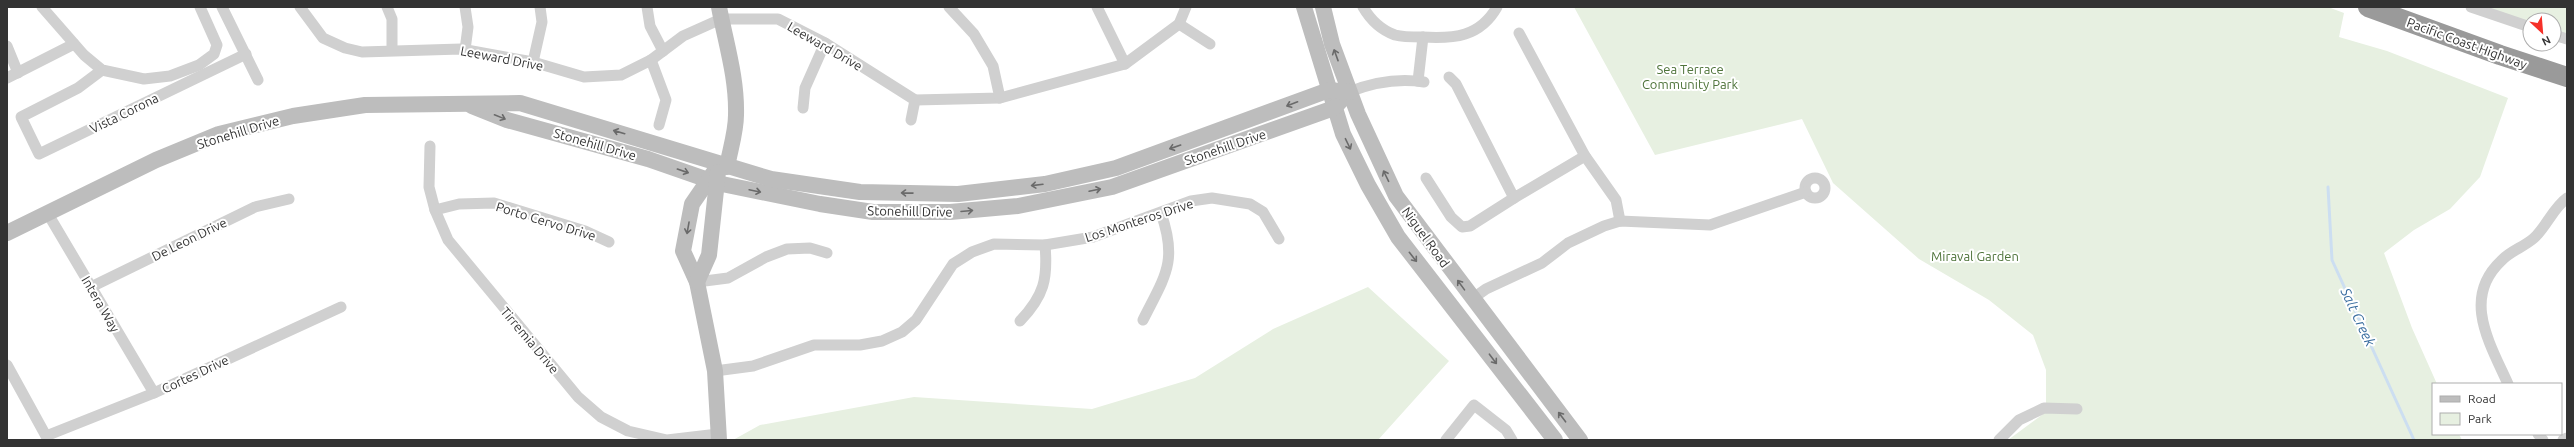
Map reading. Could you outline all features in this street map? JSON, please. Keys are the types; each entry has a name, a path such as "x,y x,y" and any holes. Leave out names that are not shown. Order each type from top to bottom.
{"highway":[{"name":"Pacific Coast Highway","path":"2368,7 2500,55 2567,77"}],"main road":[{"name":"Niguel Road","path":"1304,7 1343,134 1365,178 1398,237 1555,440"},
{"name":"Niguel Road","path":"1323,7 1332,44 1365,134 1396,196 1472,299 1580,440"},
{"path":"718,437 715,371 697,282 684,251 692,204 713,181 721,165 729,118 736,103 732,63 720,13"},
{"name":"Stonehill Drive","path":"7,234 156,160 219,134 293,116 365,105 464,102 520,103 721,165 804,185 860,192 958,194 1045,184 1116,168 1329,90 1349,92"},
{"name":"Stonehill Drive","path":"464,102 507,120 642,156 713,181 820,204 873,212 950,212 1018,206 1112,187 1334,108 1349,92"},
{"path":"697,282 709,254 713,181"}],"street":[{"path":"42,7 74,44 102,70 144,79 202,70 214,54 217,45 200,7"},
{"path":"222,7 258,80"},
{"name":"Leeward Drive","path":"300,7 323,38 345,48 362,52 392,50 465,50 533,62 584,77 621,75 651,60 683,36 720,13 778,19 825,43 915,100"},
{"path":"387,7 392,19 392,50"},
{"path":"465,7 468,27 465,50"},
{"path":"533,62 542,22 540,7"},
{"path":"647,7 650,26 663,51"},
{"path":"949,7 974,34 993,66 1000,98"},
{"path":"1097,7 1125,64"},
{"path":"911,120 915,100 1000,98 1125,64 1179,24 1186,7"},
{"path":"1363,7 1374,22 1395,35 1448,39 1476,30 1490,19 1497,7"},
{"path":"2471,7 2522,23"},
{"path":"1179,24 1210,44"},
{"path":"1519,33 1585,156 1616,200 1620,221"},
{"name":"Stonehill Drive","path":"1349,92 1391,80 1420,82 1423,37"},
{"path":"803,108 805,88 825,43"},
{"path":"7,78 74,44"},
{"path":"7,46 18,73"},
{"name":"Vista Corona","path":"102,70 78,88 21,117 39,154 202,70 246,54"},
{"path":"651,60 666,100 659,125"},
{"path":"1449,77 1456,84 1514,198"},
{"name":"Tirremia Drive","path":"430,146 429,186 435,210 448,240 578,397 601,417 628,432 667,440 718,437"},
{"path":"1426,178 1451,217 1462,227 1470,226 1585,156"},
{"path":"1472,299 1486,289 1542,263 1581,236 1620,221 1710,225 1806,192"},
{"name":"Los Monteros Drive","path":"715,371 753,366 793,350 814,345 860,345 882,341 902,332 916,320 954,264 972,252 994,244 1045,245 1093,237 1198,200 1212,198 1234,200 1250,204 1263,212 1279,239"},
{"path":"2508,383 2488,338 2481,313 2482,289 2486,277 2502,260 2534,238 2567,198"},
{"name":"De Leon Drive","path":"91,287 255,207 289,199"},
{"name":"Porto Cervo Drive","path":"435,210 458,204 494,203 585,231 609,242"},
{"path":"1143,320 1163,281 1170,259 1169,236 1161,213"},
{"name":"Intera Way","path":"48,214 154,393"},
{"path":"1020,320 1032,308 1042,290 1047,271 1045,245"},
{"path":"697,282 728,278 766,257 787,249 810,248 827,253"},
{"name":"Cortes Drive","path":"7,365 46,436 154,393 341,307"},
{"path":"1446,440 1474,405 1506,430 1512,440"},
{"path":"1999,440 2019,420 2044,408 2077,410"},
{"path":"2563,440 2567,438"}],"green space":[{"path":"1574,7 2328,7 2344,13 2339,37 2387,51 2508,98 2480,177 2450,209 2414,230 2384,253 2412,328 2437,383 2432,383 2432,435 2460,435 2462,440 2008,440 2046,412 2046,370 2033,335 1989,300 1919,259 1833,183 1802,119 1655,155"},
{"path":"2486,7 2567,7 2567,35 2562,33 2562,12 2522,12 2522,19"},
{"path":"1368,287 1449,361 1378,440 733,440 760,425 914,397 1092,409 1195,378 1273,329"}],"waterway":[{"name":"Salt Creek","path":"2328,187 2332,260 2414,440"}],"park label":[{"name":"Sea Terrace Community Park","path":"1690,76"},
{"name":"Miraval Garden","path":"1975,256"}]}
